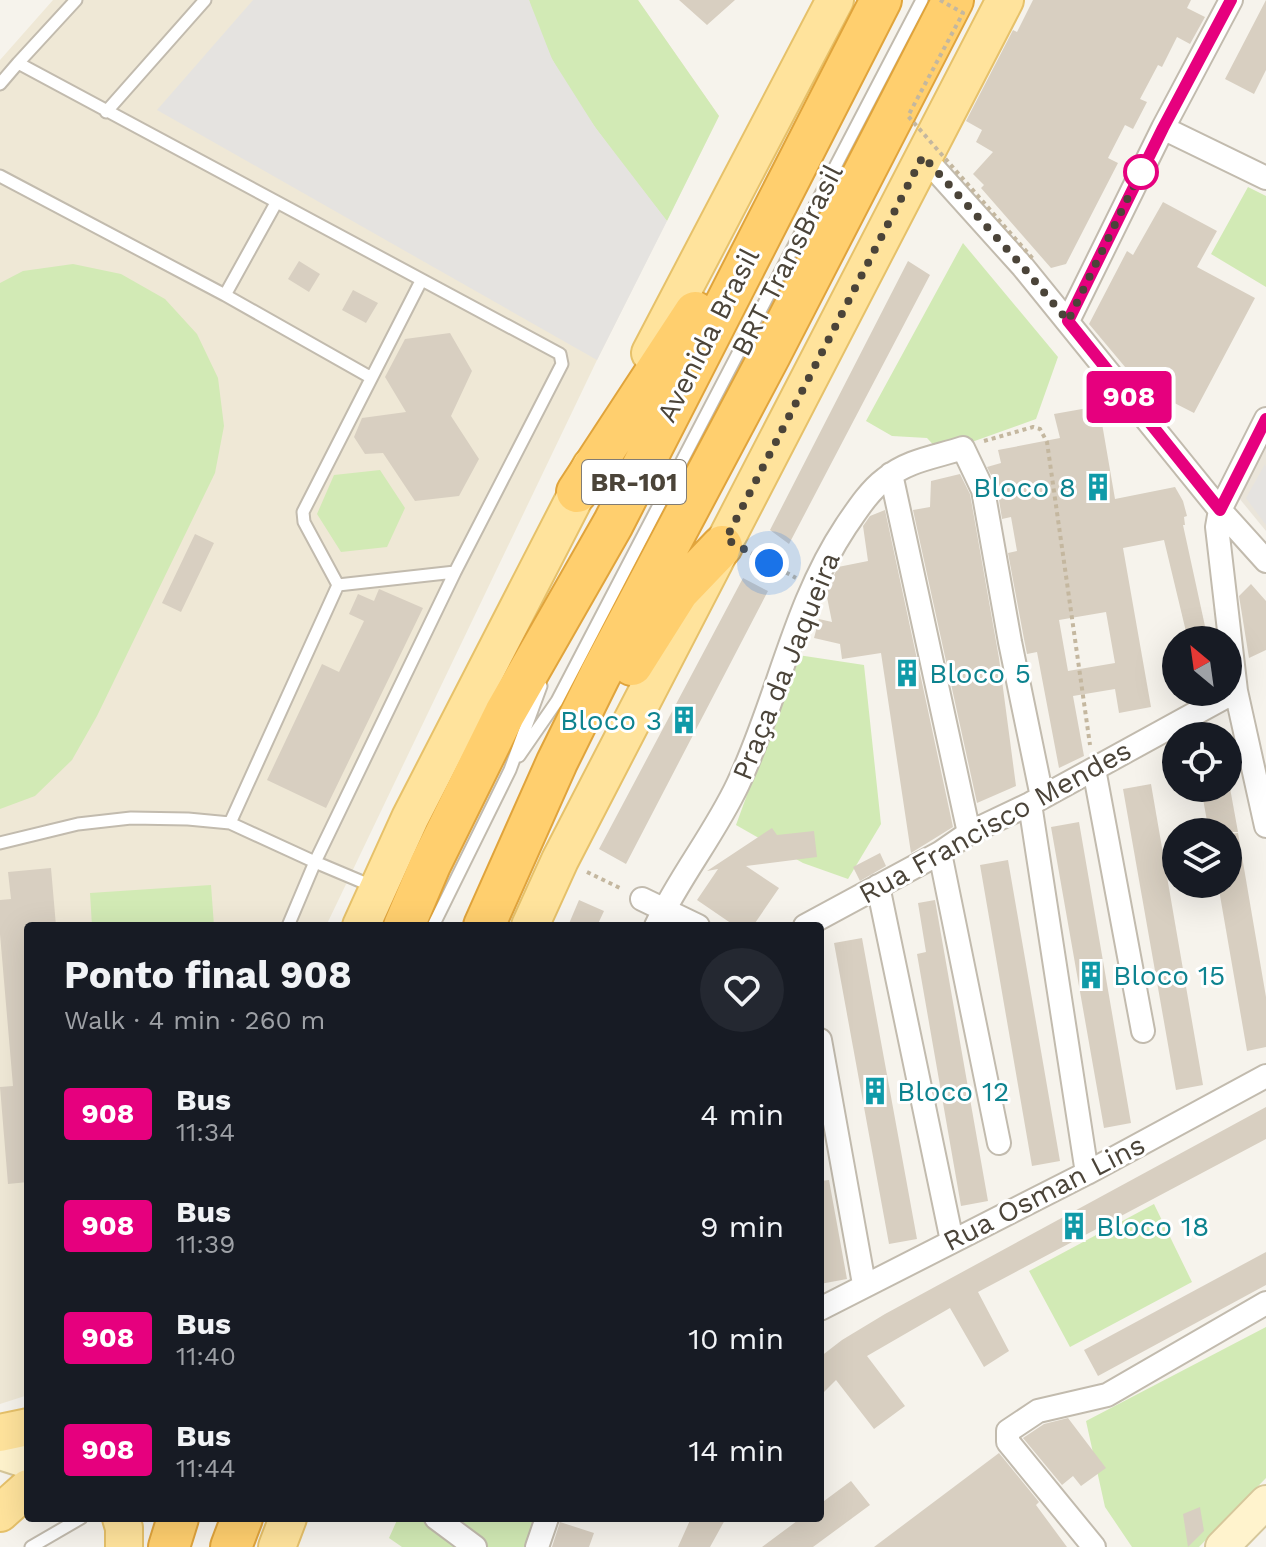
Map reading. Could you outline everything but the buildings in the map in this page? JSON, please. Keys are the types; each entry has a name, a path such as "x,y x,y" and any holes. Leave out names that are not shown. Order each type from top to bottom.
{"highway":[{"name":"Avenida Brasil","path":"406,922 430,865 505,713 613,524 881,0"},
{"name":"BR-101","path":"486,922 557,762 600,675 953,0"},
{"path":"577,492 811,135"},
{"path":"486,922 640,651 678,592 724,542"},
{"path":"169,1547 177,1522"},
{"path":"231,1547 240,1522"},
{"path":"258,1547 266,1522"}],"main road":[{"name":"Avenida Brasil","path":"363,922 410,818 577,492 835,0"},
{"path":"532,922 560,860 1005,0"},
{"path":"0,1433 24,1428"},
{"path":"0,1513 24,1492"},
{"path":"122,1522 124,1547"},
{"path":"277,1547 286,1522"}],"street":[{"path":"1068,321 1163,128 1231,0"},
{"path":"1163,128 1266,178"},
{"path":"923,156 1023,267 1220,510 1266,561"},
{"path":"1228,626 1218,549 1220,510 1266,419"},
{"path":"963,448 972,461 983,490 1010,642 1036,800 1087,1173"},
{"name":"Praça da Jaqueira","path":"660,918 738,785 757,742 812,587 831,549 868,497 891,474 915,461 963,448"},
{"path":"891,474 969,833"},
{"name":"Rua Francisco Mendes","path":"812,922 940,853 969,833 1209,706"},
{"path":"1239,706 1266,826"},
{"path":"1094,769 1143,1031"},
{"path":"940,853 999,1143"},
{"path":"878,886 952,1241"},
{"path":"642,899 660,918"},
{"path":"824,1062 864,1284"},
{"name":"Rua Osman Lins","path":"824,1307 1087,1173 1266,1076"},
{"path":"1094,1547 1008,1442 1008,1431 1038,1411 1092,1400 1129,1384 1266,1303"},
{"path":"0,1453 24,1461"},
{"path":"1222,1547 1266,1502"},
{"path":"441,1522 475,1547"},
{"path":"537,1547 546,1522"}],"lane":[{"path":"0,84 76,0"},
{"path":"106,112 205,0"},
{"name":"BRT TransBrasil","path":"510,770 557,701 922,0"},
{"path":"18,63 560,354 562,364 455,572 315,862 290,922"},
{"path":"0,176 225,295 370,377"},
{"path":"225,295 276,203"},
{"path":"338,585 304,522 303,512 421,281"},
{"name":"BRT TransBrasil","path":"605,565 729,325"},
{"path":"338,585 455,572"},
{"path":"230,823 338,585"},
{"name":"BRT TransBrasil","path":"435,922 510,770 546,678"},
{"path":"0,843 78,824 131,818 230,823 377,888"},
{"path":"31,1547 74,1522"}],"path":[{"path":"940,0 963,13 908,116 1034,260"},
{"path":"963,448 1033,427 1040,429 1044,435 1094,769"},
{"path":"724,542 812,587"},
{"path":"560,860 642,899"}],"shaded area":[{"path":"53,0 638,0 719,116 597,360 328,922 24,922 24,1396 0,1404 0,60"},
{"path":"253,0 529,0 552,59 595,127 667,221 597,360 157,110"},
{"path":"1266,447 1266,531 1239,498"},
{"path":"1265,464 1266,468 1266,525 1246,498"}],"green space":[{"path":"529,0 638,0 719,116 667,221 587,116 568,86 551,57"},
{"path":"1248,187 1266,196 1266,287 1211,254"},
{"path":"963,243 1058,357 1036,419 941,453 927,438 892,436 866,421"},
{"path":"73,264 121,274 165,299 197,334 218,378 224,426 215,473 97,716 72,760 35,796 0,809 0,283 23,271"},
{"path":"380,470 405,508 387,547 341,552 317,514 334,475"},
{"path":"798,655 864,665 881,824 848,879 803,863 736,825"},
{"path":"211,885 214,922 92,922 90,893"},
{"path":"1154,1204 1192,1282 1070,1347 1029,1271"},
{"path":"1266,1327 1266,1478 1199,1547 1132,1547 1105,1507 1086,1421"},
{"path":"396,1522 537,1522 526,1547 402,1547 389,1538"}],"bus line":[{"name":"908","path":"1231,0 1163,128 1068,321 1220,510 1266,419"}],"place":[{"name":"Bloco 8","path":"1098,487"},
{"name":"Bloco 5","path":"907,673"},
{"name":"Bloco 3","path":"684,720"},
{"name":"Bloco 15","path":"1091,975"},
{"name":"Bloco 12","path":"875,1091"},
{"name":"Bloco 18","path":"1074,1226"}],"route":[{"path":"769,563 726,539 923,156 1068,321 1142,169 1141,172"}]}
